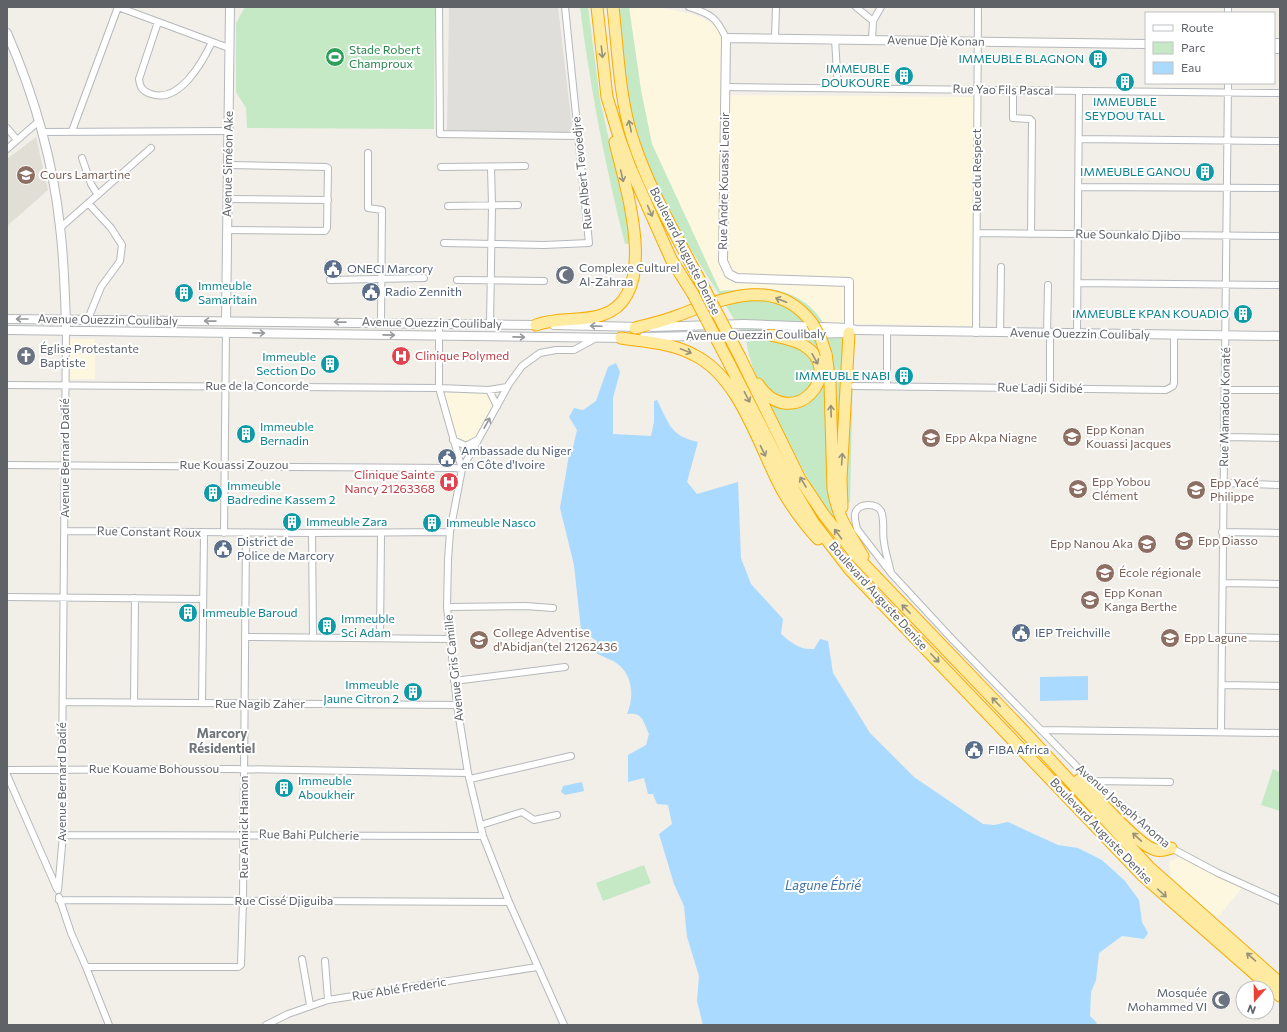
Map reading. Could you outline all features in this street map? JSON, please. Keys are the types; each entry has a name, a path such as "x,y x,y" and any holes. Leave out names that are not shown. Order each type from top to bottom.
{"highway":[{"name":"Boulevard Auguste Denise","path":"613,8 623,95 636,149 655,194 740,357 800,479 836,532 872,573 1023,730 1149,866 1280,983"},
{"name":"Boulevard Auguste Denise","path":"597,10 607,97 630,167 671,259 693,294 791,485 810,516 850,570 1009,734 1142,875 1280,996"},
{"path":"536,325 546,321 581,320 603,315 619,306 626,298 631,287 636,260 635,240 610,120 607,97"},
{"path":"635,328 658,322 710,303 741,294 769,296 784,300 806,315 821,339 826,354 830,383 833,489 840,518 872,573"},
{"path":"852,330 841,480 842,506 852,538"},
{"path":"740,357 760,387 776,401 786,404 795,404 804,400 812,394 820,378 820,369 817,359 804,345 795,341 771,335"},
{"path":"620,338 679,348 710,364 722,376 734,392 783,490 807,527 850,570"},
{"path":"1023,730 1046,748 1140,841 1159,851 1171,848"}],"street":[{"path":"72,131 118,7 229,48"},
{"name":"Avenue Siméon Ake","path":"226,321 230,7"},
{"path":"439,7 440,134 579,136"},
{"name":"Rue Albert Tevoedjre","path":"444,243 544,245 590,243 565,7"},
{"name":"Rue Andre Kouassi Lenoir","path":"689,7 700,9 718,22 726,38 723,261 729,274 737,278 849,282 852,330"},
{"path":"775,38 776,7"},
{"path":"856,7 873,21"},
{"path":"872,40 873,21 881,7"},
{"name":"Rue du Respect","path":"976,333 978,7"},
{"path":"158,22 139,78 140,87 146,92 158,97 166,96 175,92 199,66 212,42"},
{"name":"Avenue Bernard Dadié","path":"7,34 35,105 53,178 60,227 66,319 62,769 63,834 58,890"},
{"name":"Avenue Djè Konan","path":"726,38 1145,44"},
{"path":"834,39 838,89"},
{"name":"Rue Mamadou Konaté","path":"1221,732 1228,84"},
{"name":"Rue Yao Fils Pascal","path":"726,87 1280,93"},
{"path":"1013,90 1014,118 1030,118 1032,121 1031,234"},
{"path":"1077,334 1079,91"},
{"path":"7,149 39,121"},
{"path":"7,128 17,140"},
{"path":"42,132 228,131"},
{"path":"1079,139 1280,141"},
{"path":"60,227 151,148"},
{"path":"368,153 368,208 382,210 381,323"},
{"path":"82,158 91,184 98,195"},
{"path":"227,230 325,231 327,228 328,200 328,168 326,167 228,165"},
{"path":"441,167 525,166"},
{"path":"490,324 492,167"},
{"path":"1078,186 1280,188"},
{"path":"227,198 328,200"},
{"path":"88,203 111,228 122,245 120,261 101,287 88,319"},
{"path":"448,206 518,205"},
{"name":"Rue Sounkalo Djibo","path":"977,233 1280,236"},
{"path":"1000,334 1001,267"},
{"path":"330,280 424,278"},
{"path":"457,280 544,281"},
{"path":"1078,283 1280,285"},
{"path":"1048,285 1050,388"},
{"name":"Avenue Ouezzin Coulibaly","path":"7,319 490,324 635,328 744,324 852,330 1000,334 1280,336"},
{"path":"439,324 439,388 462,469"},
{"name":"Avenue Ouezzin Coulibaly","path":"7,330 620,338 771,335 852,330"},
{"path":"886,387 888,331"},
{"path":"224,533 226,332"},
{"name":"Rue Ladji Sidibé","path":"854,386 1169,389 1174,383 1174,336"},
{"name":"Avenue Gris Camille","path":"564,1025 553,997 537,967 509,902 483,836 469,776 456,705 449,639 447,607 450,532 462,469 507,387 522,366 540,353 556,350 574,350 596,338"},
{"name":"Rue de la Concorde","path":"7,385 439,388 489,390 507,387"},
{"path":"489,390 496,406"},
{"path":"1225,390 1280,390"},
{"path":"1225,437 1280,438"},
{"path":"453,440 466,446 478,440"},
{"name":"Rue Kouassi Zouzou","path":"7,465 225,465 462,469"},
{"path":"1223,483 1280,484"},
{"name":"Avenue Joseph Anoma","path":"891,572 884,543 882,513 879,508 875,506 867,505 860,507 855,516 857,529 891,572 952,639 1091,781 1171,848 1218,873 1280,901"},
{"name":"Rue Constant Roux","path":"64,531 204,533 450,532"},
{"path":"1222,532 1280,533"},
{"path":"202,703 204,533"},
{"name":"Rue Annick Hamon","path":"86,967 238,968 241,965 244,834 246,533"},
{"path":"312,533 313,637"},
{"path":"380,638 381,533"},
{"path":"1222,583 1280,584"},
{"path":"7,597 203,598"},
{"path":"134,703 135,598"},
{"path":"447,607 525,606 553,608"},
{"path":"245,637 449,639"},
{"path":"1223,637 1280,638"},
{"path":"454,681 565,667"},
{"path":"1222,685 1280,686"},
{"name":"Rue Nagib Zaher","path":"63,702 456,705"},
{"path":"1041,730 1280,733"},
{"name":"Rue Kouame Bohoussou","path":"7,770 244,770 469,776 571,756"},
{"path":"7,774 58,890 59,900 71,933 109,1025"},
{"path":"1091,781 1170,782"},
{"path":"481,825 522,812 534,820 557,815"},
{"name":"Rue Bahi Pulcherie","path":"63,834 483,836"},
{"name":"Rue Cissé Djiguiba","path":"59,900 509,902"},
{"path":"302,959 310,1005"},
{"path":"325,961 328,1000"},
{"name":"Rue Ablé Frederic","path":"266,1025 310,1005 328,1000 537,967"}],"shaded area":[{"path":"449,7 558,7 572,127 569,132 447,131"},
{"path":"629,7 657,7 692,14 715,24 722,40 721,95 974,97 972,326 823,323 808,305 791,294 772,288 720,291 652,144 641,90"},
{"name":"Cours Lamartine","path":"36,137 48,190 7,226 7,159"},
{"path":"70,339 95,339 95,379 70,379"},
{"path":"444,393 489,393 494,404 473,442 458,440"},
{"path":"1179,857 1242,888 1218,917 1196,904 1191,895 1174,881 1171,875 1169,862"}],"green space":[{"name":"Stade Robert Champroux","path":"245,7 435,7 434,129 247,128 246,108 236,92 236,23"},
{"path":"580,7 588,7 600,100 632,243 625,244 611,185 593,97"},
{"path":"629,7 641,90 652,144 720,291 764,289 783,292 807,304 817,314 823,323 854,324 850,502 833,518 811,485 771,410 753,368 746,340 670,214 644,161 631,119 621,57 616,10"},
{"path":"1273,769 1280,772 1280,811 1261,805"},
{"path":"644,865 651,883 603,901 596,883"}],"water":[{"name":"Lagune Ébrié","path":"616,363 620,372 613,398 613,434 651,436 654,422 654,401 657,400 668,422 676,432 681,436 698,442 687,482 697,494 738,482 741,558 751,584 783,619 781,634 789,640 800,647 809,649 814,649 820,639 828,641 833,673 870,733 914,777 983,824 994,825 1008,822 1058,845 1078,848 1102,860 1125,881 1139,900 1142,922 1148,933 1144,939 1122,936 1099,953 1096,980 1091,992 1090,1016 1097,1023 1095,1025 703,1025 697,1001 699,976 687,937 684,906 674,884 659,834 672,824 668,805 657,804 653,794 648,794 644,778 628,782 628,755 646,745 649,734 642,718 636,714 627,714 631,701 631,688 630,682 624,670 617,663 596,653 597,641 581,630 574,565 560,508 569,455 573,447 577,430 569,417 574,408 583,410 596,401 608,367"},
{"path":"1088,676 1088,700 1040,701 1040,677"},
{"path":"582,782 584,791 565,795 561,792 563,786"}],"place":[{"name":"Stade Robert Champroux","path":"335,57"},
{"name":"IMMEUBLE BLAGNON","path":"1098,59"},
{"name":"IMMEUBLE DOUKOURE","path":"904,76"},
{"name":"IMMEUBLE SEYDOU TALL","path":"1125,82"},
{"name":"IMMEUBLE GANOU","path":"1205,172"},
{"name":"Cours Lamartine","path":"26,175"},
{"name":"ONECI Marcory","path":"333,269"},
{"name":"Complexe Culturel Al-Zahraa","path":"565,275"},
{"name":"Radio Zennith","path":"371,292"},
{"name":"Immeuble Samaritain","path":"184,293"},
{"name":"IMMEUBLE KPAN KOUADIO","path":"1243,314"},
{"name":"Église Protestante Baptiste","path":"26,356"},
{"name":"Clinique Polymed","path":"401,356"},
{"name":"Immeuble Section Do","path":"330,364"},
{"name":"IMMEUBLE NABI","path":"904,376"},
{"name":"Immeuble Bernadin","path":"246,434"},
{"name":"Epp Konan Kouassi Jacques","path":"1072,437"},
{"name":"Epp Akpa Niagne","path":"931,438"},
{"name":"Ambassade du Niger en Côte d'Ivoire","path":"447,458"},
{"name":"Clinique Sainte Nancy 21263368","path":"449,482"},
{"name":"Epp Yobou Clément","path":"1078,489"},
{"name":"Epp Yacé Philippe","path":"1196,490"},
{"name":"Immeuble Badredine Kassem 2","path":"213,493"},
{"name":"Immeuble Zara","path":"292,522"},
{"name":"Immeuble Nasco","path":"432,523"},
{"name":"Epp Diasso","path":"1184,541"},
{"name":"Epp Nanou Aka","path":"1147,544"},
{"name":"District de Police de Marcory","path":"223,549"},
{"name":"École régionale","path":"1105,573"},
{"name":"Epp Konan Kanga Berthe","path":"1090,600"},
{"name":"Immeuble Baroud","path":"188,613"},
{"name":"Immeuble Sci Adam","path":"327,626"},
{"name":"IEP Treichville","path":"1021,633"},
{"name":"Epp Lagune","path":"1170,638"},
{"name":"College Adventise d'Abidjan(tel 21262436","path":"479,640"},
{"name":"Immeuble Jaune Citron 2","path":"413,692"},
{"name":"FIBA Africa","path":"974,750"},
{"name":"Immeuble Aboukheir","path":"284,788"},
{"name":"Mosquée Mohammed VI","path":"1221,1000"}],"district":[{"name":"Marcory Résidentiel","path":"222,740"}]}
